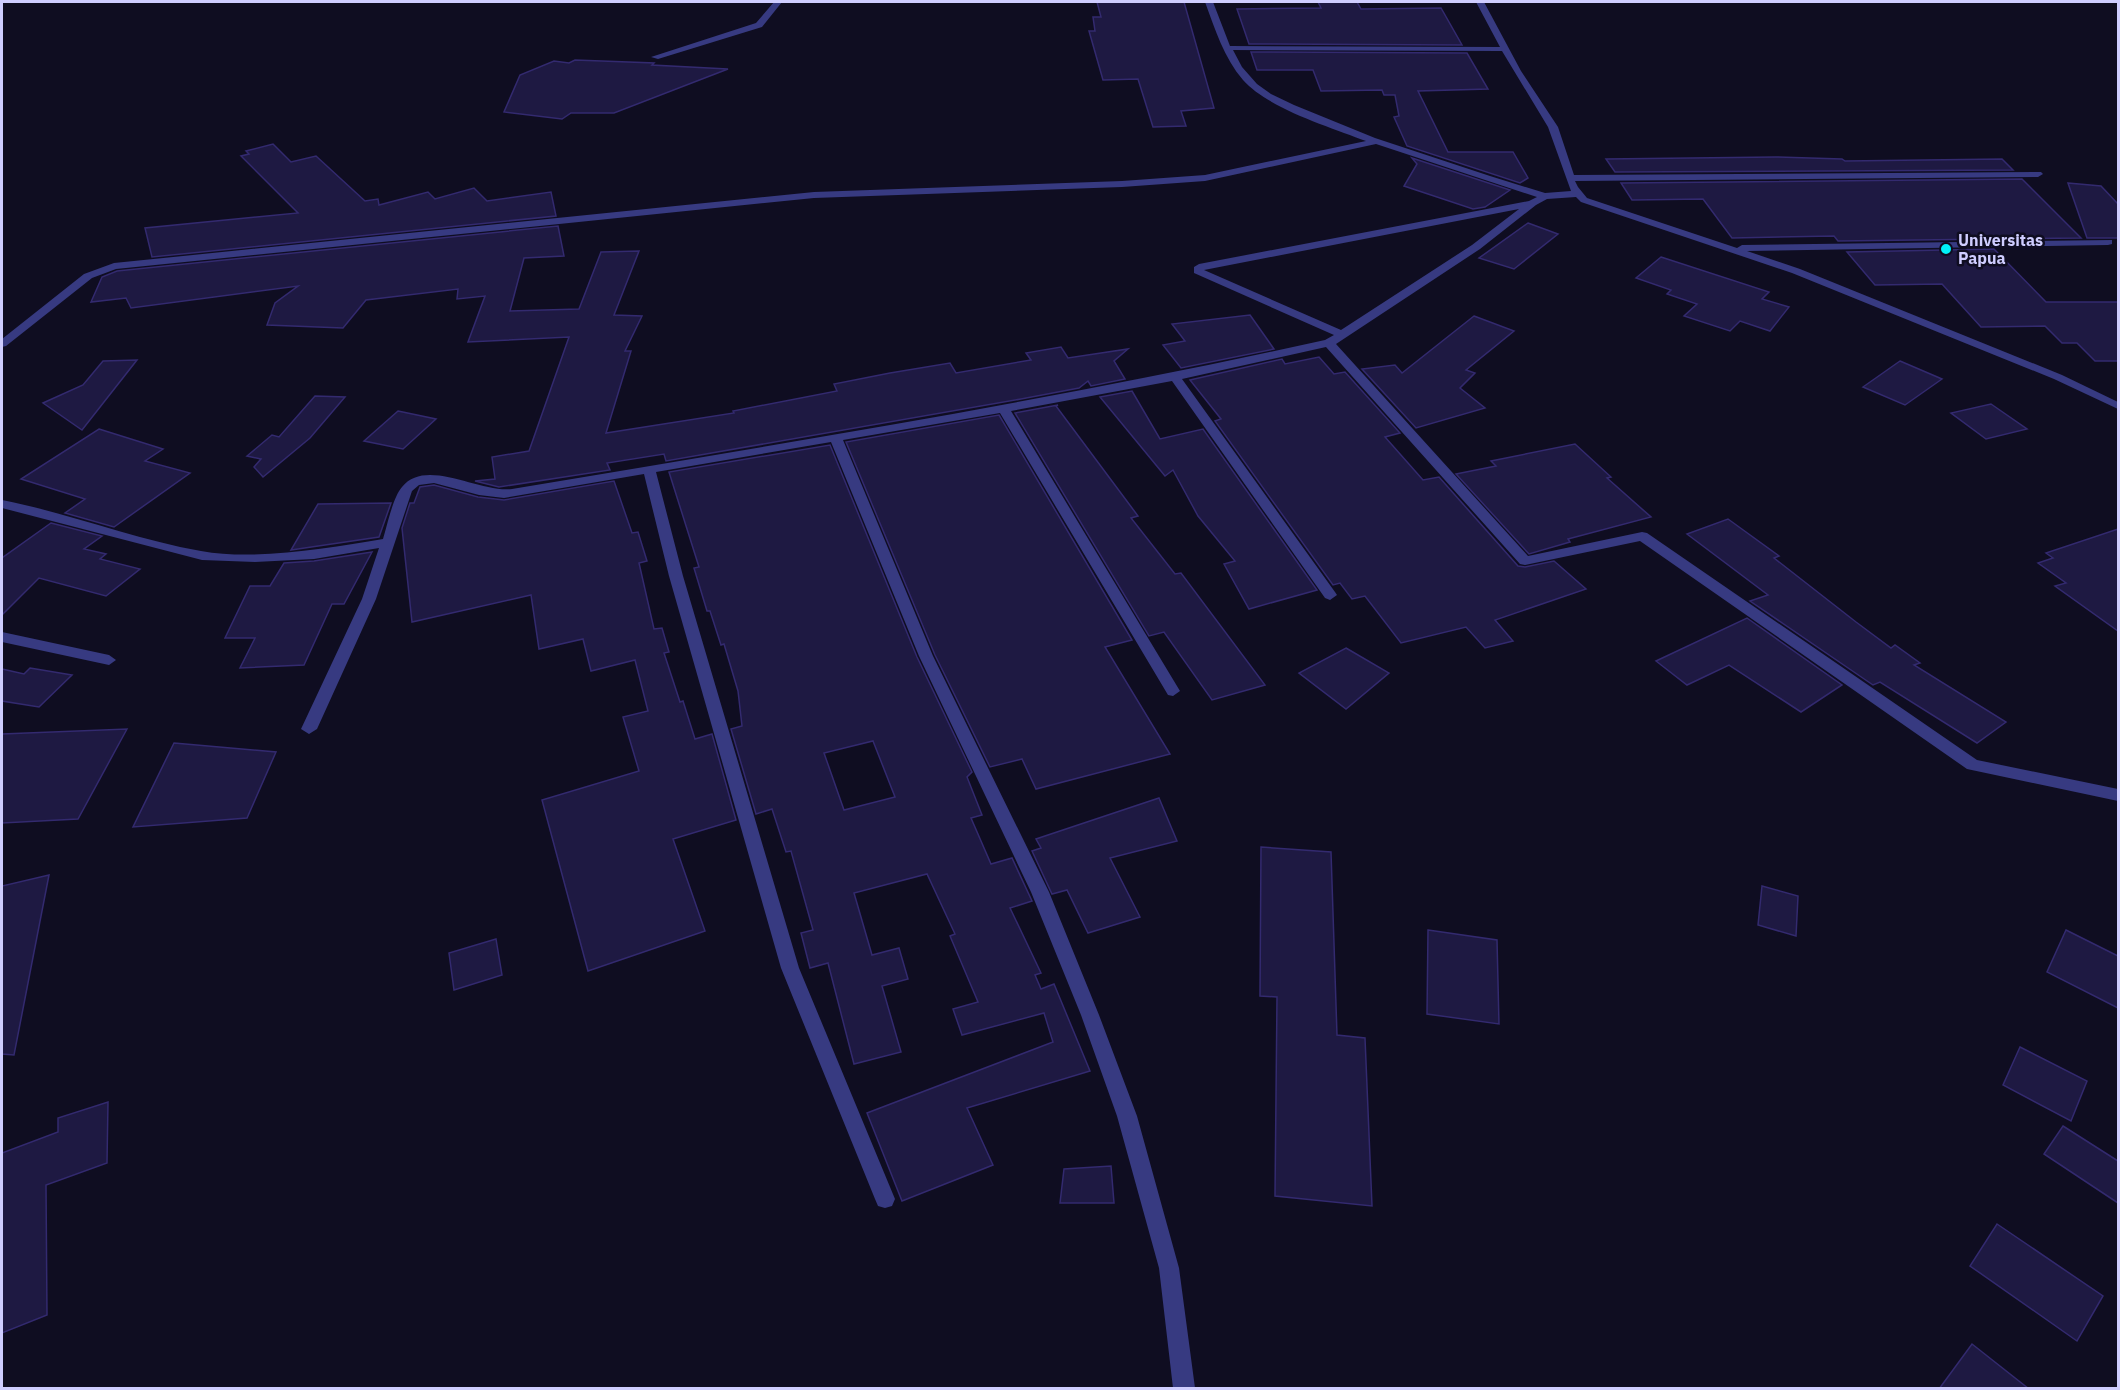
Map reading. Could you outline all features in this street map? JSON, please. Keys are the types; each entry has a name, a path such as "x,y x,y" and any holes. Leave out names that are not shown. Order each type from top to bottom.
{"street":[{"path":"655,57 759,26 778,2"},
{"path":"1209,2 1227,48 1254,86 1273,98 1374,142 1545,196 1577,194 1605,208 1733,248 1796,271 2058,377 2118,406"},
{"path":"1480,2 1505,49 1553,128 1569,178 1577,194"},
{"path":"1227,48 1505,49"},
{"path":"2,344 88,276 114,266 838,193 1122,184 1205,178 1374,142"},
{"path":"1569,178 2038,174"},
{"path":"309,729 369,599 386,543 406,490 416,482 435,479 482,492 501,494 1004,409 1174,377 1329,343 1476,247 1545,196"},
{"path":"1343,335 1198,271 1199,267 1533,203"},
{"path":"1733,248 2108,242"},
{"path":"1329,343 1525,561 1642,536 1973,765 2118,795"},
{"path":"1174,377 1330,595"},
{"path":"1004,409 1173,692"},
{"path":"835,437 926,656 1040,892 1090,1015 1127,1116 1169,1269 1184,1389"},
{"path":"649,470 676,576 790,968 885,1199"},
{"path":"2,504 202,556 255,558 314,555 386,543"},
{"path":"2,637 109,660"}],"building":[{"path":"1097,2 1184,2 1214,108 1181,111 1186,126 1153,127 1138,79 1103,80 1089,31 1095,31 1093,17 1101,17"},
{"path":"1318,2 1357,2 1361,9 1441,8 1462,45 1249,44 1237,9 1321,8"},
{"path":"1251,52 1467,53 1488,89 1418,91 1448,152 1513,152 1528,178 1520,183 1407,146 1394,117 1399,116 1395,95 1384,95 1382,90 1321,91 1313,70 1257,70"},
{"path":"575,60 728,69 614,113 571,113 562,119 504,112 520,75 554,61 569,63"},
{"path":"273,144 291,162 316,156 365,201 378,199 379,205 428,192 435,199 474,188 487,201 551,192 556,216 152,257 145,228 298,213 241,156 249,154 246,151"},
{"path":"1776,157 1842,159 1845,161 2002,159 2013,170 1615,172 1606,159"},
{"path":"1412,158 1510,190 1485,207 1473,209 1404,186 1417,164"},
{"path":"2022,179 2081,238 1838,241 1834,236 1732,238 1703,199 1632,200 1621,183"},
{"path":"2068,183 2101,186 2118,204 2118,238 2087,238"},
{"path":"1528,223 1558,234 1514,269 1479,258"},
{"path":"558,226 564,256 524,258 510,311 579,309 601,252 639,251 614,315 642,316 625,351 631,351 606,433 734,413 733,411 837,391 834,384 890,373 950,363 956,373 1031,360 1026,353 1061,347 1068,358 1128,349 1114,361 1125,379 1091,386 1088,381 1079,388 1021,399 666,461 664,454 607,463 610,470 499,487 475,481 495,479 492,457 529,451 569,337 468,342 485,296 457,299 458,289 366,300 343,328 267,325 275,303 298,286 131,308 126,298 91,302 102,277 117,271"},
{"path":"1994,249 2046,302 2118,302 2118,361 2095,361 2077,343 2062,343 2045,326 1981,327 1942,284 1875,285 1847,252"},
{"path":"1661,257 1769,292 1762,299 1789,307 1770,331 1740,321 1730,331 1684,316 1697,304 1667,294 1671,290 1636,278"},
{"path":"1250,315 1274,349 1181,368 1163,345 1185,341 1172,324"},
{"path":"1474,316 1514,331 1466,370 1475,373 1460,388 1485,408 1416,428 1362,369 1395,365 1402,373"},
{"path":"1319,357 1334,374 1345,372 1400,433 1385,437 1423,480 1439,477 1518,566 1525,567 1554,561 1586,589 1495,620 1513,641 1485,648 1466,627 1401,643 1365,596 1352,599 1340,583 1333,585 1215,421 1221,419 1190,380 1282,359 1285,364"},
{"path":"137,360 82,430 43,403 83,385 103,361"},
{"path":"1900,361 1942,379 1905,405 1863,387"},
{"path":"1132,391 1160,439 1203,429 1317,590 1249,609 1224,564 1235,561 1198,516 1173,470 1165,476 1100,397"},
{"path":"315,396 345,397 310,438 263,477 254,467 261,459 247,456 272,435 279,437"},
{"path":"1991,404 2027,429 1986,439 1951,413"},
{"path":"1058,405 1056,406 1138,516 1131,518 1175,574 1181,573 1265,685 1212,700 1164,632 1149,636 1015,413"},
{"path":"398,411 436,419 403,449 364,441"},
{"path":"999,415 1132,640 1105,647 1170,754 1036,789 1022,759 990,767 935,655 846,442"},
{"path":"99,429 163,449 145,461 190,473 114,527 65,513 85,499 21,479"},
{"path":"1575,444 1611,477 1607,478 1651,517 1568,539 1570,542 1529,554 1456,474 1496,466 1491,461"},
{"path":"830,445 917,657 972,772 967,777 982,815 971,818 991,864 1012,858 1032,901 1010,908 1041,973 1035,975 1041,989 1054,984 1090,1071 967,1108 993,1165 902,1201 867,1113 1053,1042 1044,1013 962,1035 953,1009 978,1002 950,936 955,934 927,874 854,893 872,955 899,948 908,979 882,986 901,1052 854,1064 828,963 810,968 801,933 813,930 791,851 786,852 772,809 756,814 731,729 742,726 738,691 724,644 721,645 710,611 707,611 694,568 699,567 669,472","holes":["873,741 895,797 844,810 824,753"]},
{"path":"614,481 632,533 638,532 647,561 639,563 654,629 662,628 669,652 664,653 680,702 683,701 695,739 712,734 736,820 673,839 705,931 588,971 542,800 639,771 623,717 648,711 635,660 591,671 583,639 539,649 531,595 412,622 402,528 410,503 414,503 420,487 434,485 478,497 504,500"},
{"path":"391,503 379,537 291,550 318,504"},
{"path":"1728,519 1779,556 1774,558 1856,622 1891,648 1895,645 1920,663 1914,665 2006,722 1977,743 1880,682 1873,685 1750,601 1768,595 1687,534"},
{"path":"51,523 102,536 84,549 106,554 100,559 140,569 106,596 39,578 2,615 2,558"},
{"path":"2118,529 2118,631 2055,586 2066,583 2038,563 2053,558 2046,553"},
{"path":"372,552 344,604 332,604 304,665 240,668 255,638 225,638 250,586 270,586 284,563"},
{"path":"1747,618 1842,685 1801,712 1729,665 1687,685 1656,661"},
{"path":"1346,648 1389,673 1346,709 1299,673"},
{"path":"30,668 72,675 39,707 2,701 2,669 24,674"},
{"path":"127,729 78,819 2,823 2,734"},
{"path":"174,743 276,752 247,818 133,827"},
{"path":"1159,798 1177,841 1110,858 1140,917 1088,933 1067,890 1052,894 1032,851 1041,848 1036,839"},
{"path":"1261,847 1331,852 1337,1035 1365,1038 1372,1206 1275,1196 1277,997 1260,996"},
{"path":"49,875 14,1055 2,1054 2,886"},
{"path":"1762,886 1798,896 1796,936 1758,925"},
{"path":"1428,930 1497,940 1499,1024 1427,1014"},
{"path":"2066,930 2118,956 2118,1008 2047,972"},
{"path":"496,939 502,975 454,990 449,953"},
{"path":"2020,1047 2087,1081 2071,1121 2003,1085"},
{"path":"108,1102 107,1163 46,1185 47,1315 2,1333 2,1153 58,1132 58,1118"},
{"path":"2063,1126 2118,1161 2118,1203 2044,1154"},
{"path":"1111,1166 1114,1203 1060,1203 1064,1169"},
{"path":"1997,1224 2103,1296 2077,1341 1970,1266"},
{"path":"1972,1344 2029,1389 1939,1389"}],"place":[{"name":"Universitas Papua","path":"1946,249"}]}
